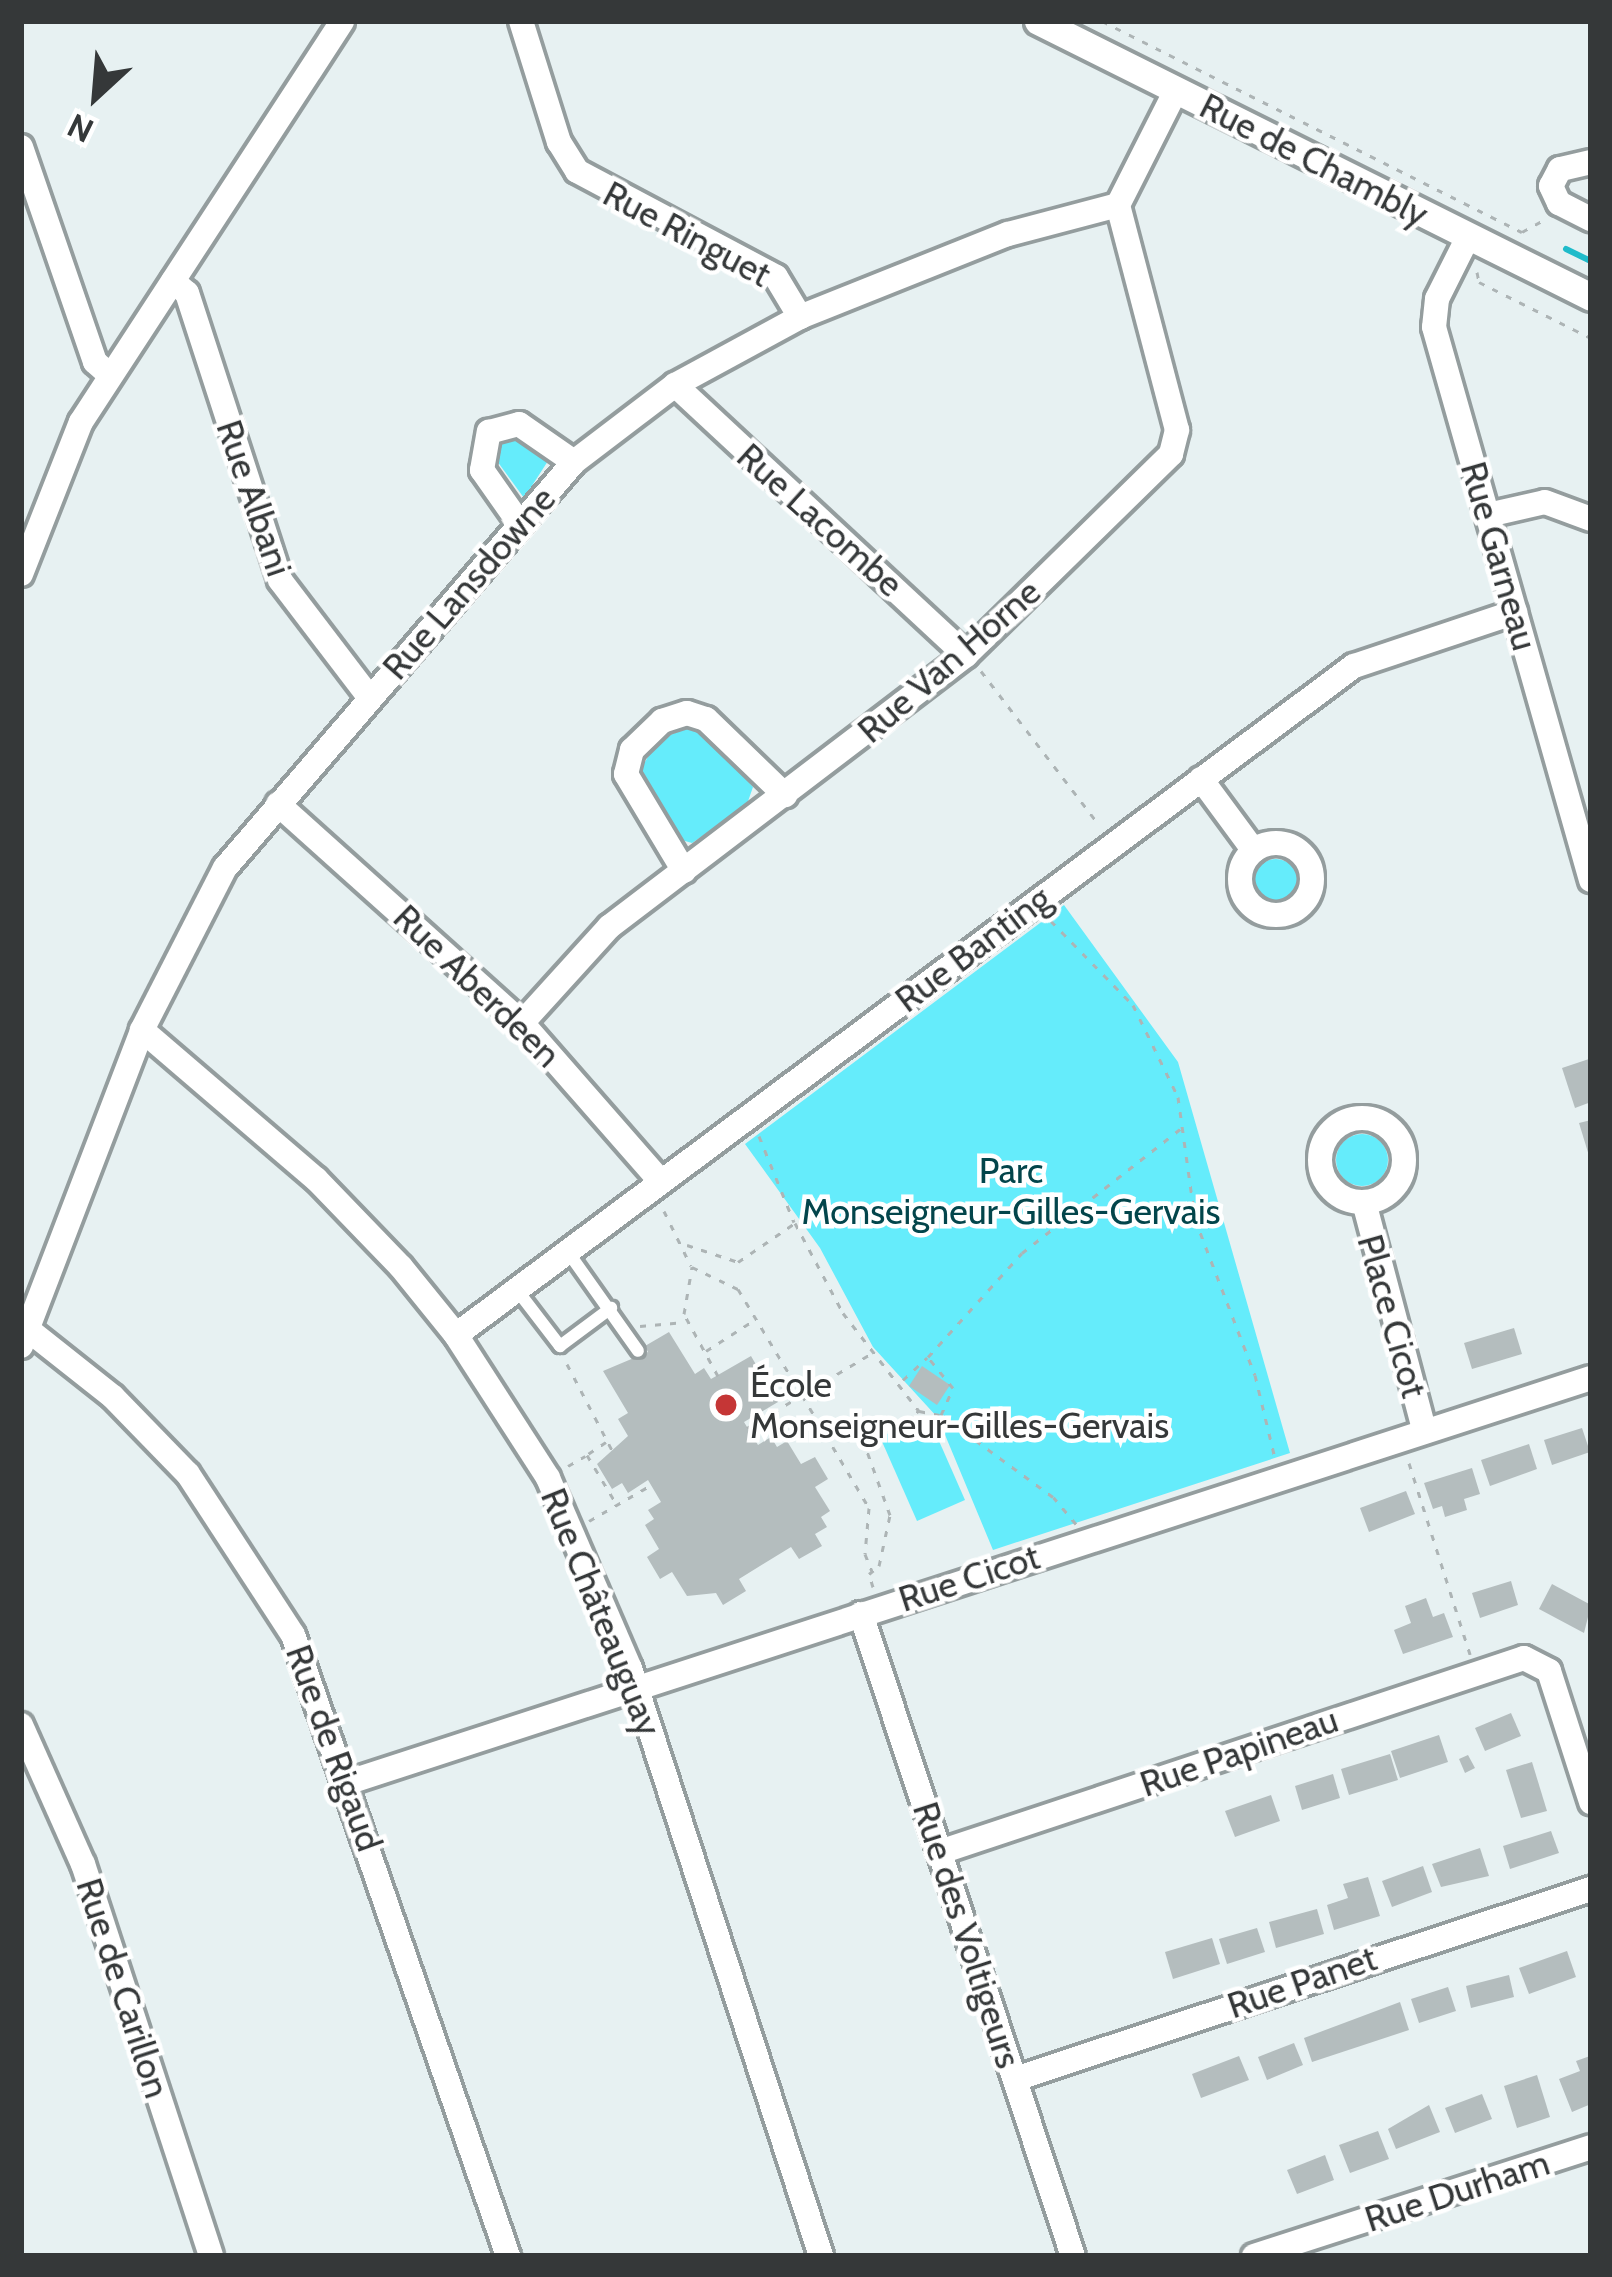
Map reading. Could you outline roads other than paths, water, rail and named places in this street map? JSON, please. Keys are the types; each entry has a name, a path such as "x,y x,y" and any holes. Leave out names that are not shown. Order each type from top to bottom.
{"street":[{"path":"21,574 66,450 342,21"},
{"name":"Rue Ringuet","path":"521,21 560,142 577,171 776,277 800,317"},
{"name":"Rue de Chambly","path":"1038,21 1591,297"},
{"path":"1118,205 1176,90"},
{"path":"21,147 95,362 110,375"},
{"path":"1591,161 1560,169 1551,186 1559,203 1591,219"},
{"name":"Rue Lansdowne","path":"23,1333 142,1030 218,880 574,462 674,385 800,317 1008,234 1118,205"},
{"name":"Rue Van Horne","path":"522,1023 599,936 784,795 972,662 1176,443 1118,205"},
{"name":"Rue Garneau","path":"1468,237 1433,320 1591,880"},
{"name":"Rue Albani","path":"173,281 187,293 280,580 370,698"},
{"name":"Rue Lacombe","path":"674,385 972,662"},
{"path":"520,524 482,470 489,432 519,424 574,462"},
{"path":"1488,515 1545,502 1591,519"},
{"name":"Rue Banting","path":"456,1335 568,1252 660,1194 1201,779 1366,659 1515,612"},
{"path":"685,871 627,780 629,756 662,722 680,713 706,719 784,795"},
{"path":"1201,779 1254,851"},
{"name":"Rue Aberdeen","path":"278,804 522,1023 660,1194"},
{"name":"Rue Châteauguay","path":"142,1030 316,1179 456,1335 566,1512 636,1688 821,2256"},
{"name":"Place Cicot","path":"1364,1202 1424,1429"},
{"name":"Rue de Rigaud","path":"23,1333 147,1429 226,1524 298,1646 349,1783 508,2256"},
{"name":"Rue Cicot","path":"349,1783 1591,1378"},
{"name":"Rue des Voltigeurs","path":"862,1614 1073,2256"},
{"name":"Rue Papineau","path":"940,1852 1476,1672 1538,1660 1549,1671 1591,1802"},
{"name":"Rue de Carillon","path":"21,1725 83,1864 211,2256"},
{"name":"Rue Panet","path":"1015,2079 1591,1889"},
{"name":"Rue Durham","path":"1254,2256 1591,2147"}],"lane":[{"path":"568,1252 638,1351"},
{"path":"517,1290 560,1346 610,1307"}],"waterway":[{"path":"1566,249 1591,261"}],"place":[{"name":"École Monseigneur-Gilles-Gervais","path":"726,1405"}],"park label":[{"name":"Parc Monseigneur-Gilles-Gervais","path":"1011,1190"}]}
